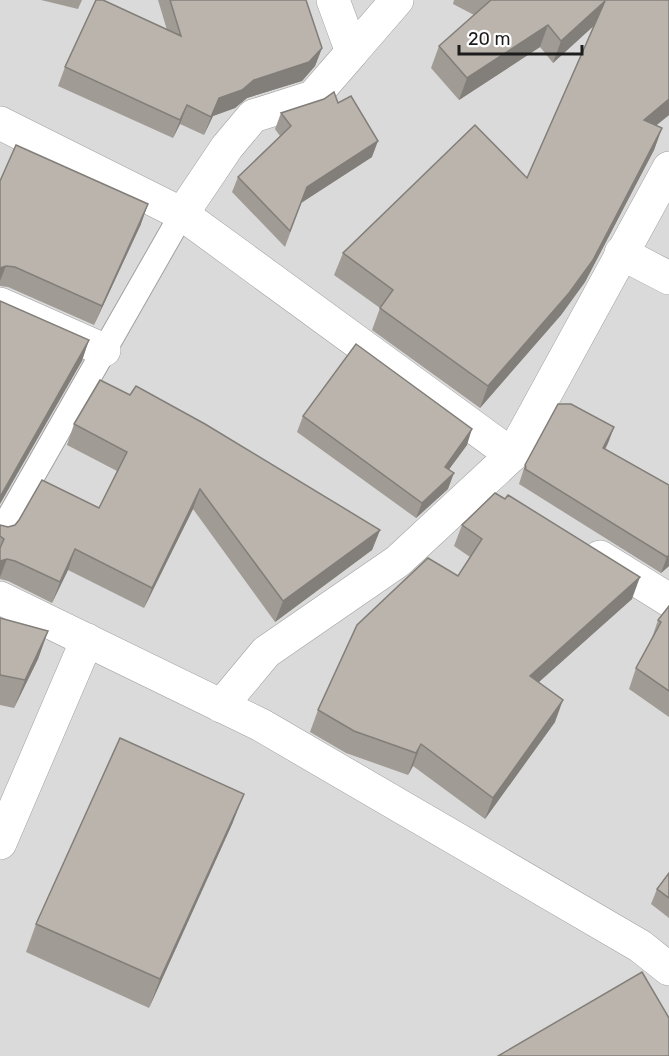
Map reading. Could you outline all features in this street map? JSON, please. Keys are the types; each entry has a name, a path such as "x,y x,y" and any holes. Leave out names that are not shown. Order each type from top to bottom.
{"street":[{"path":"333,0 352,52"},
{"path":"182,214 227,147 253,116 313,97 397,0"},
{"path":"0,123 182,214 512,455"},
{"path":"221,706 266,652 398,561 512,455 669,168"},
{"path":"621,253 669,279"},
{"path":"0,304 104,350"},
{"path":"481,483 511,502"},
{"path":"570,539 669,600"},
{"path":"0,598 261,725 640,946 669,969"},
{"path":"0,843 87,640"}],"lane":[{"path":"0,533 182,214"}],"shaded area":[{"path":"0,0 669,0 669,1056 0,1056"}],"building":[{"path":"96,0 103,0 181,36 170,0 306,0 322,48 309,62 254,80 242,90 219,98 211,117 187,105 180,120 65,67"},
{"path":"491,0 669,0 669,99 644,120 662,128 593,260 569,293 488,386 380,308 393,290 343,253 475,125 527,178 605,1 561,41 548,25 467,78 439,46"},
{"path":"334,92 338,103 351,96 378,141 307,187 290,231 238,177 291,126 281,113 324,99"},
{"path":"16,145 148,204 102,306 15,267 0,268 0,181"},
{"path":"0,301 89,340 0,497"},
{"path":"356,344 472,429 445,467 454,473 422,503 303,416"},
{"path":"100,380 130,395 136,386 205,424 380,530 283,601 200,489 152,588 75,549 60,582 15,561 7,559 0,561 0,548 4,539 0,536 0,525 8,527 15,525 42,480 99,508 127,452 74,424"},
{"path":"558,404 571,404 614,427 603,448 669,485 669,555 667,557 525,469 525,465"},
{"path":"495,493 505,499 508,495 640,577 530,676 563,700 493,798 421,744 416,753 354,731 318,710 357,625 428,558 458,576 482,539 462,525"},
{"path":"669,606 669,691 636,668 661,622 658,620"},
{"path":"0,618 48,631 25,680 0,675"},
{"path":"120,738 244,794 160,979 36,924"},
{"path":"669,873 669,898 657,889"},
{"path":"642,972 669,1018 669,1056 498,1056"}]}
